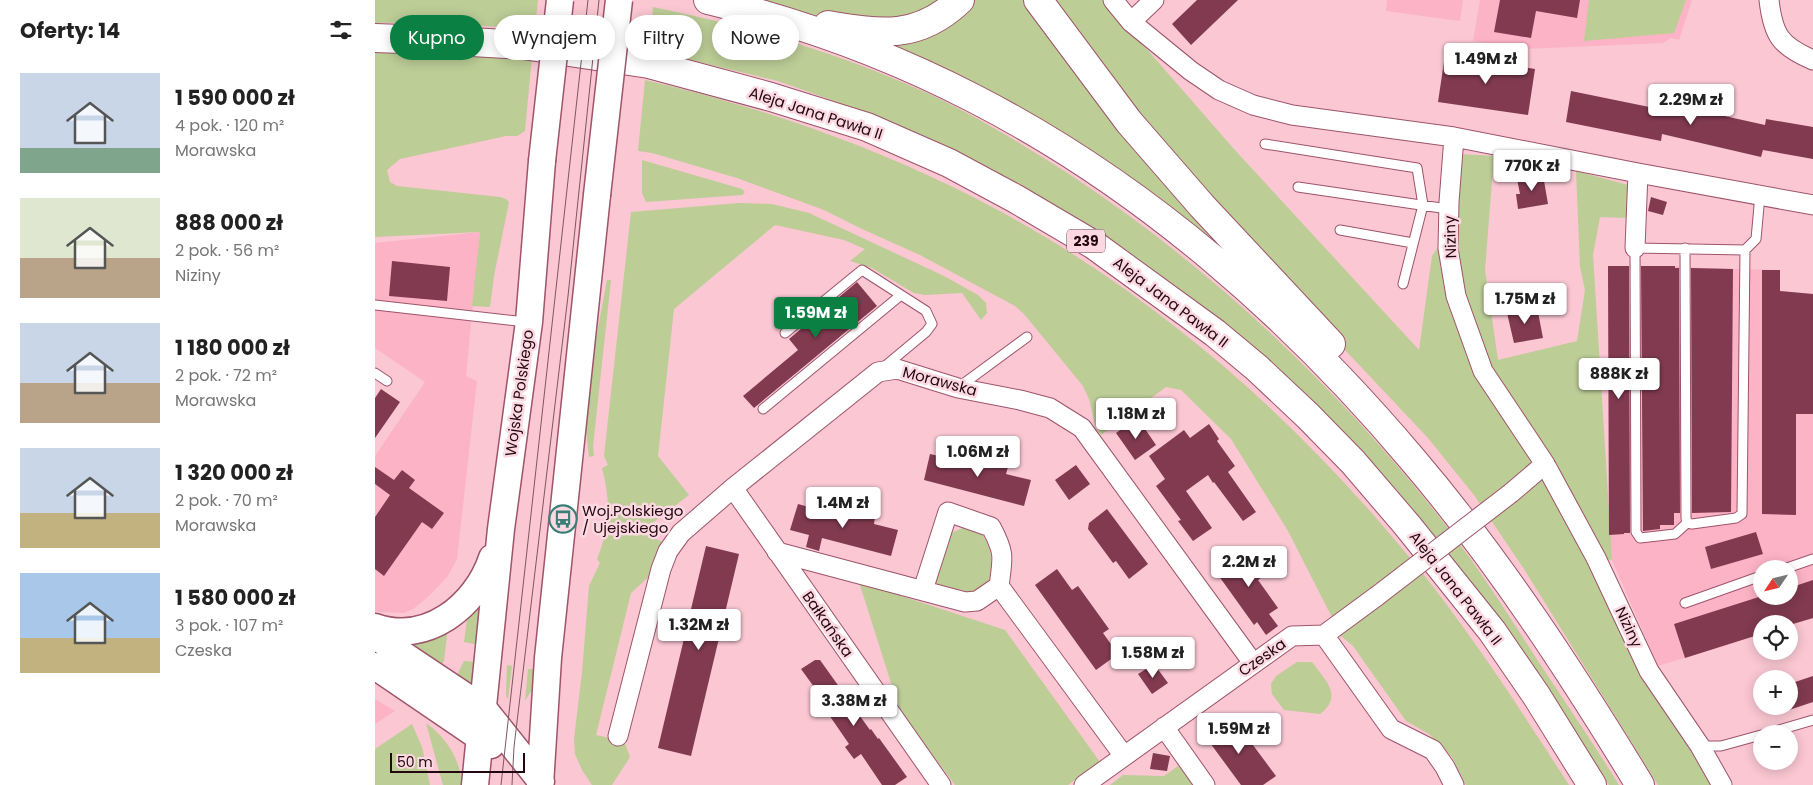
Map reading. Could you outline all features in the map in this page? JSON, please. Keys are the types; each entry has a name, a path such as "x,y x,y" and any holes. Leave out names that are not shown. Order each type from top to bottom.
{"main road":[{"path":"708,0 815,32 894,62 973,97 1035,132 1091,167 1207,253 1286,325 1362,401 1415,462 1486,552 1509,585 1579,686 1640,785"},
{"path":"755,13 860,30 900,32 924,26 946,13 960,0"},
{"path":"1038,0 1129,122 1202,206 1342,356 1465,503 1493,542 1509,585"},
{"name":"Aleja Jana Pawła II","path":"375,38 455,40 523,45 639,62 771,97 867,127 949,163 1094,246 1215,333 1257,368 1353,462 1453,581 1492,632 1536,694 1592,785"}],"street":[{"name":"Wojska Polskiego","path":"475,785 501,529 529,322 542,161 560,0"},
{"path":"543,784 548,658 619,0"},
{"path":"1113,0 1131,22 1191,71 1219,90 1253,104 1292,115 1454,137 1638,173 1813,204"},
{"path":"1131,22 1154,0"},
{"path":"1769,0 1771,23 1779,39 1795,53 1813,60"},
{"name":"Niziny","path":"1454,137 1448,248 1456,296 1483,371 1545,464 1596,558 1649,671 1701,746 1722,785"},
{"path":"1635,248 1638,173"},
{"name":"Morawska","path":"878,372 897,369 958,388 1050,408 1082,428 1253,663"},
{"path":"617,736 661,569 669,551 681,533 733,488 878,372"},
{"path":"1454,785 1445,767 1433,750 1391,729 1324,635 1511,493 1545,464"},
{"name":"Bałkańska","path":"733,488 941,785"},
{"path":"923,590 948,512 991,527 1001,546 1003,560 999,586 1124,756"},
{"path":"375,627 392,631 406,631 423,628 446,619 465,603 485,578 501,529"},
{"path":"777,552 965,602 977,601 999,586"},
{"name":"Czeska","path":"1084,785 1292,636 1324,635"},
{"path":"375,636 483,708 543,784"},
{"path":"375,666 543,784"},
{"path":"1164,727 1205,785"}],"lane":[{"path":"1265,144 1417,168 1423,206 1403,284"},
{"path":"1298,187 1449,209"},
{"path":"1687,523 1675,534 1640,538 1636,532 1635,248 1745,250 1757,239 1760,195"},
{"path":"1340,230 1413,243"},
{"path":"1685,248 1685,518 1687,523"},
{"path":"1687,523 1692,524 1736,518 1742,514 1745,250"},
{"path":"785,333 862,270 926,311 932,324 926,332 878,372"},
{"path":"763,409 901,295"},
{"path":"375,306 529,322"},
{"path":"958,388 1027,337"},
{"path":"375,373 387,381"},
{"path":"1798,564 1813,559"},
{"path":"1685,603 1753,579"},
{"path":"1796,725 1813,720"},
{"path":"1701,746 1721,746 1753,737"}],"shaded area":[{"path":"1387,0 1463,0 1460,21 1386,11"},
{"path":"1480,0 1692,0 1679,40 1671,38 1663,43 1524,49 1473,41"},
{"path":"480,232 466,376 477,381 457,559 448,576 429,596 413,609 404,613 375,611 375,456 425,382 375,348 375,243"},
{"path":"1608,266 1675,266 1780,270 1780,291 1813,294 1813,618 1798,622 1798,615 1753,615 1753,636 1658,666 1612,560 1609,535"},
{"path":"375,699 395,711 375,724"}],"green space":[{"path":"375,0 538,0 536,15 494,15 494,27 484,26 484,15 390,15 390,23 375,23"},
{"path":"754,0 947,0 931,15 845,23"},
{"path":"969,0 1029,0 1229,251 1229,265 883,45"},
{"path":"1047,0 1104,0 1233,148 1419,350 1432,256 1451,228 1460,154 1494,156 1485,270 1498,360 1577,341 1585,290 1580,267 1576,171 1628,185 1627,218 1600,217 1593,255 1612,560 1597,558 1714,785 1658,785 1524,569 1474,495 1428,438 1229,227"},
{"path":"1589,0 1686,0 1674,33 1584,41"},
{"path":"653,7 688,15 652,15"},
{"path":"702,18 712,20 712,60 799,60 799,45 880,73 946,102 1014,140 1103,197 1210,279 1310,371 1402,471 1444,523 1481,574 1619,785 1609,785 1565,717 1459,567 1398,491 1335,425 1189,297 1087,225 1021,186 955,151 862,111 778,81 691,60 702,60"},
{"path":"375,53 390,53 390,60 484,60 484,54 494,55 494,60 532,60 525,131 517,136 506,136 400,159 387,170 390,182 397,186 500,197 509,202 494,276 490,307 472,306 480,232 375,237"},
{"path":"645,80 765,113 843,140 919,171 1019,222 1080,259 1138,299 1194,342 1248,388 1299,436 1348,487 1395,540 1442,599 1507,691 1569,785 1466,785 1452,757 1429,734 1406,721 1353,646 1342,637 1288,531 1231,439 1181,390 1166,387 1101,435 1095,425 1089,399 1083,386 1024,314 1015,306 920,255 824,210 737,178 652,153 638,151"},
{"path":"642,160 742,189 745,192 742,195 646,202 642,193"},
{"path":"739,203 772,204 809,213 944,276 978,295 986,303 987,313 981,320 962,293 925,295 914,293 872,268 850,261 865,249 844,240 775,225 674,309 658,456 689,495 642,531 662,542 654,572 631,593 596,735 624,741 630,757 612,785 592,785 582,770 575,754 574,739 589,586 600,563 597,559 607,525 608,503 602,468 608,465 604,456 631,212"},
{"path":"607,280 611,280 593,446 594,456 589,457 585,420 586,392"},
{"path":"967,526 979,529 987,542 991,555 991,573 985,587 963,597 965,591 959,589 957,596 946,593 948,587 936,584 936,582 947,535"},
{"path":"859,582 1005,630 1100,762 1068,785 955,785 900,711"},
{"path":"482,592 478,645 464,642 468,611"},
{"path":"448,627 444,661 440,668 401,639"},
{"path":"464,661 476,662 474,686 456,677"},
{"path":"1297,662 1312,662 1330,688 1331,701 1320,714 1284,710 1272,694 1271,684 1276,676"},
{"path":"507,665 512,666 508,699 506,696"},
{"path":"528,669 537,669 536,683 525,701"},
{"path":"426,723 441,736 451,750 459,767 463,785 443,785"},
{"path":"412,724 422,747 430,785 375,785 375,749"},
{"path":"1181,764 1196,785 1110,785 1123,775 1164,776"}],"building":[{"path":"1197,0 1238,0 1191,45 1172,24"},
{"path":"1500,0 1580,0 1577,18 1536,11 1531,38 1494,32"},
{"path":"1445,55 1535,69 1528,115 1438,102"},
{"path":"1571,91 1664,110 1666,103 1765,125 1766,119 1813,127 1813,159 1763,150 1761,157 1662,134 1661,141 1566,122"},
{"path":"1543,175 1548,204 1518,209 1516,194 1520,194 1517,179"},
{"path":"1651,197 1667,202 1663,215 1648,211"},
{"path":"392,261 450,267 447,301 389,296"},
{"path":"1608,266 1629,266 1630,533 1609,535"},
{"path":"1641,266 1675,266 1675,268 1679,268 1680,513 1674,513 1674,525 1660,525 1660,529 1643,531"},
{"path":"1691,268 1733,269 1731,512 1692,513"},
{"path":"1762,270 1780,270 1780,291 1813,294 1813,414 1796,414 1796,515 1762,514"},
{"path":"857,282 877,306 754,408 743,396 798,350 789,339"},
{"path":"1537,307 1543,338 1514,343 1507,313"},
{"path":"381,389 400,402 375,438 375,398"},
{"path":"1130,423 1133,428 1141,423 1156,445 1135,460 1116,433"},
{"path":"1209,424 1219,439 1217,441 1235,466 1228,472 1256,512 1243,521 1208,475 1186,491 1212,528 1193,541 1178,521 1181,520 1156,486 1165,479 1149,456 1184,430 1190,438"},
{"path":"957,453 1008,467 1006,474 1031,480 1024,506 924,480 930,454 956,460"},
{"path":"1076,465 1090,484 1069,500 1055,480"},
{"path":"375,467 394,480 402,470 415,480 409,488 444,513 432,529 422,522 384,576 375,569 375,517 390,495 375,484"},
{"path":"818,503 875,517 874,524 898,530 891,556 822,538 819,551 806,547 809,535 790,530 798,504 816,509"},
{"path":"1107,509 1148,564 1129,579 1116,561 1113,563 1088,529 1089,523"},
{"path":"1756,532 1763,554 1711,569 1705,547"},
{"path":"706,546 739,554 691,756 658,748"},
{"path":"1228,552 1240,569 1263,552 1275,568 1258,580 1278,608 1269,614 1278,626 1266,635 1257,622 1254,625 1211,565"},
{"path":"1057,569 1072,590 1078,586 1109,629 1103,633 1118,654 1096,670 1035,585"},
{"path":"1813,580 1813,618 1798,622 1798,615 1753,615 1753,637 1685,658 1674,624 1753,599 1753,605 1798,605 1798,585"},
{"path":"815,660 820,660 870,730 879,738 907,777 895,785 882,785 861,754 854,759 845,747 849,744 827,712 830,709 801,669"},
{"path":"1154,664 1168,683 1152,694 1138,674"},
{"path":"1813,676 1813,702 1798,707 1798,681"},
{"path":"1223,717 1238,737 1244,733 1276,776 1263,785 1241,785 1202,732"},
{"path":"1153,753 1170,756 1167,771 1150,769"}],"tram line":[{"path":"501,785 588,0"},
{"path":"512,785 514,747 568,296 599,0"}],"place":[{"name":"Woj.Polskiego / Ujejskiego","path":"563,519"}]}
